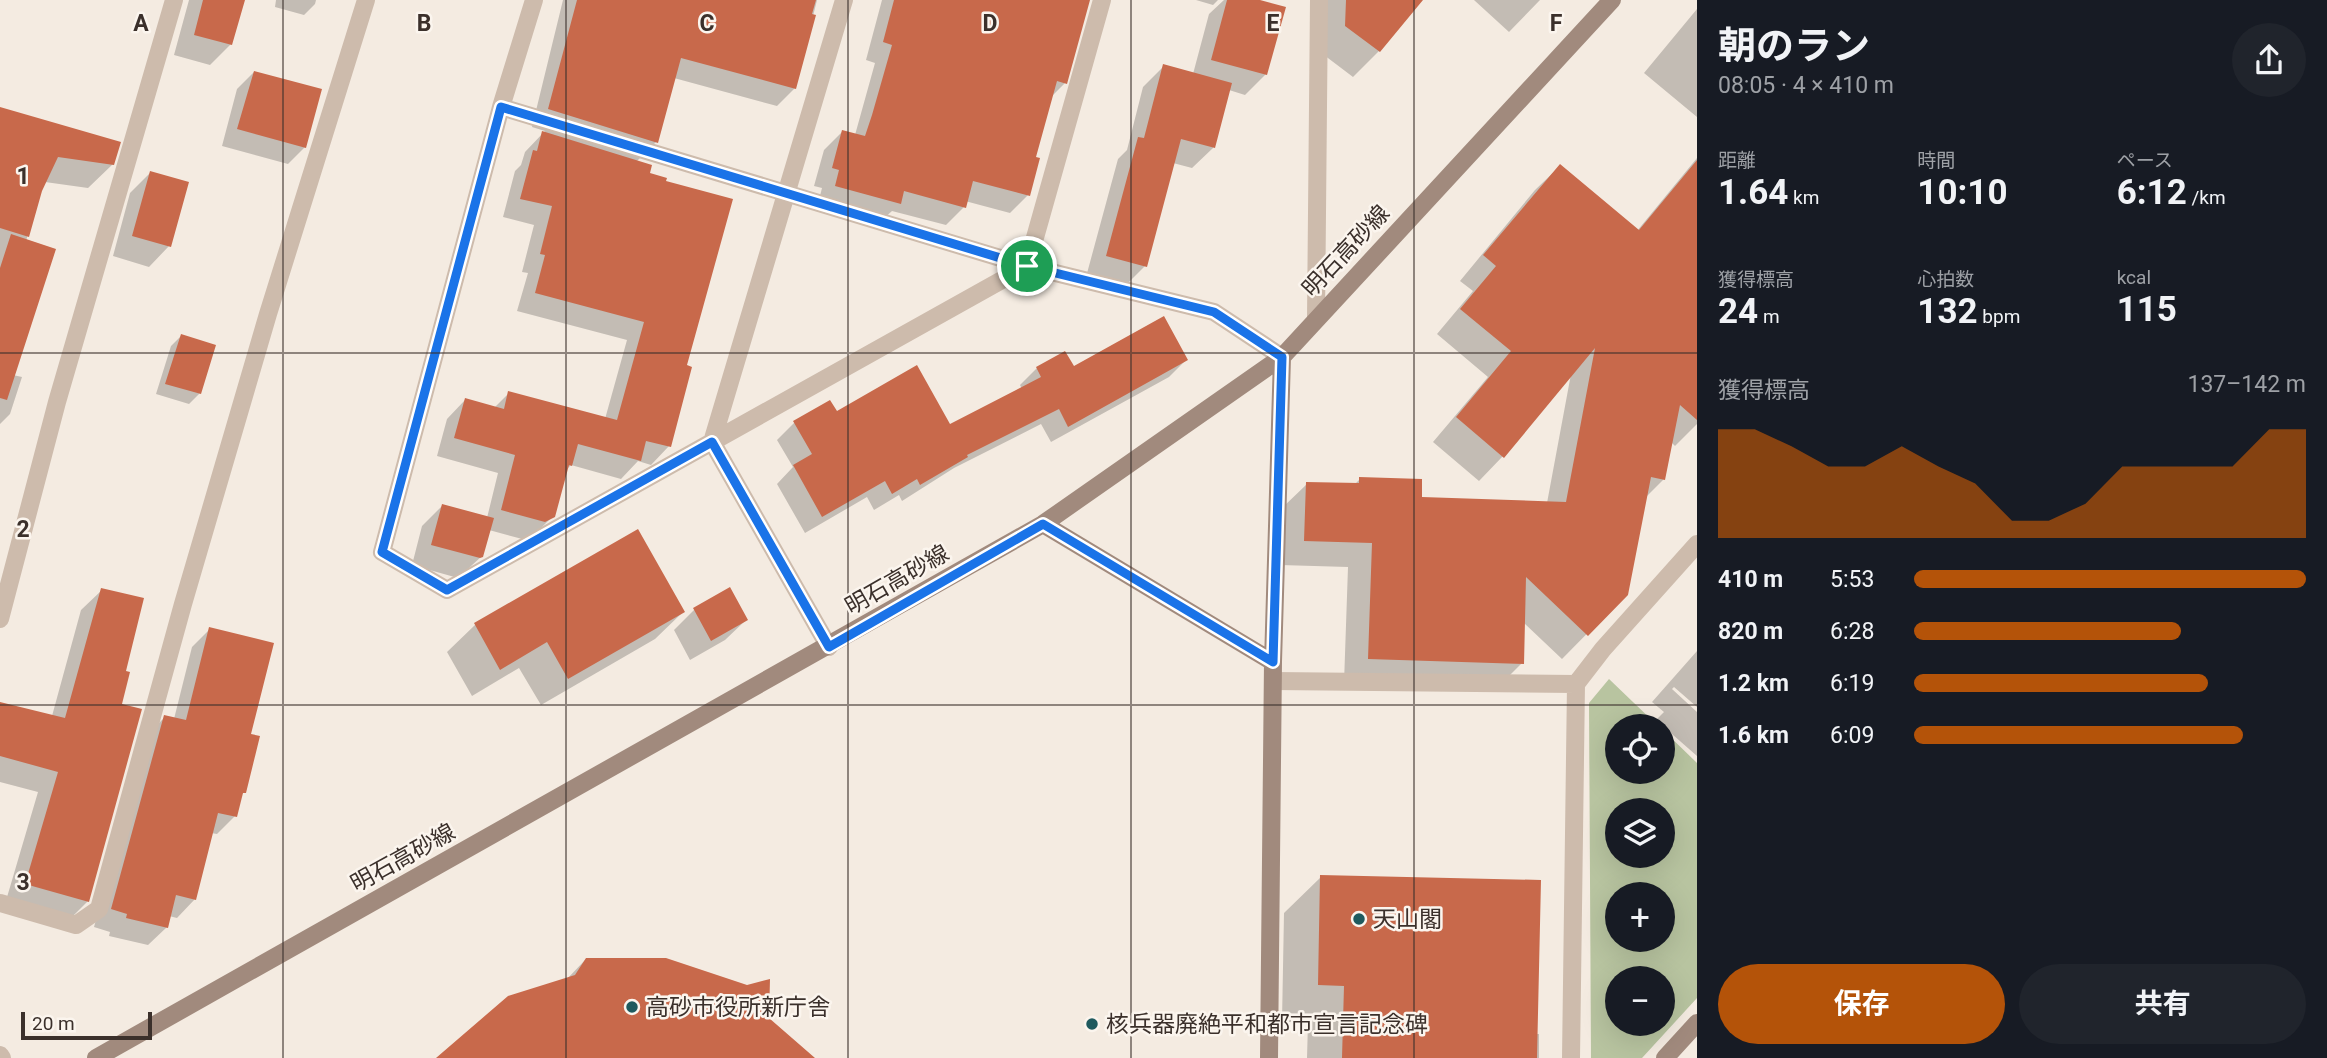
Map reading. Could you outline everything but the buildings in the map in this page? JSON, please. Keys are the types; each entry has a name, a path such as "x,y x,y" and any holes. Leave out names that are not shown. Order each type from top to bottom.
{"main road":[{"name":"明石高砂線","path":"96,1058 1043,524 1282,357 1612,0"},
{"path":"1269,1058 1273,662 1282,357"},
{"path":"1043,524 1273,662"},
{"path":"1665,1058 1697,1023"}],"street":[{"path":"0,619 57,402 174,0"},
{"path":"0,903 76,925 99,909 194,565 272,301 366,0"},
{"path":"534,0 501,107 382,552 447,590 1027,266 1102,0"},
{"path":"829,647 712,442 844,0"},
{"path":"1316,319 1319,0"},
{"path":"501,107 1027,266 1214,312 1282,357"},
{"path":"1571,1058 1576,684 1603,649 1697,544"},
{"path":"1273,681 1576,684"}],"green space":[{"path":"1609,679 1645,714 1605,714 1605,784 1675,784 1675,742 1697,763 1697,998 1675,1022 1675,966 1605,966 1605,1036 1662,1036 1642,1058 1591,1058 1589,703"}],"place":[{"name":"天山閣","path":"1359,919"},
{"name":"高砂市役所新庁舎","path":"632,1007"},
{"name":"核兵器廃絶平和都市宣言記念碑","path":"1092,1024"}],"route":[{"path":"501,107 1027,266 1214,312 1282,357 1273,662 1043,524 829,647 712,442 447,590 382,552 501,107"}]}
